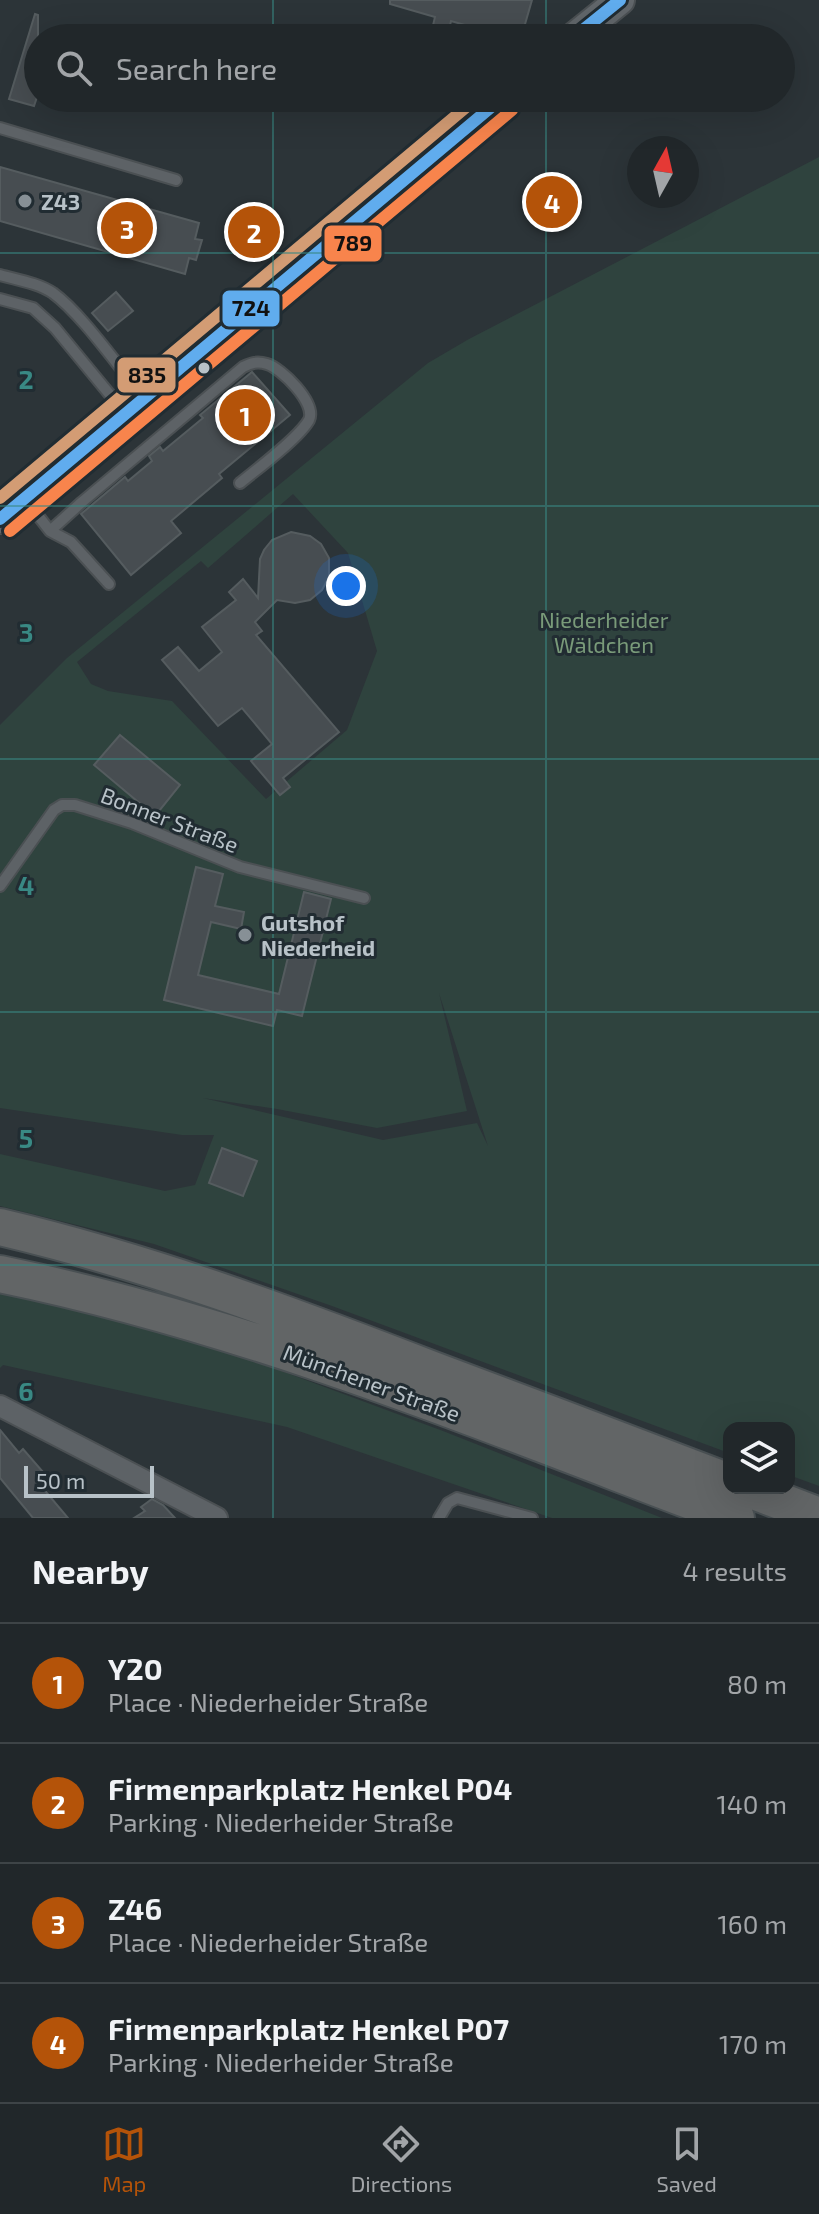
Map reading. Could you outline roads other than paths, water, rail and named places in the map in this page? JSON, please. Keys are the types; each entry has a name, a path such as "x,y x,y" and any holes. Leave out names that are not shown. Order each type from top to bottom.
{"highway":[{"name":"Münchener Straße","path":"0,1227 172,1274 723,1480"},
{"name":"Münchener Straße","path":"0,1274 131,1305 255,1341 378,1382 736,1518"},
{"path":"481,1388 563,1402 723,1462"},
{"path":"795,1488 819,1498"},
{"path":"762,1494 819,1516"}],"street":[{"path":"590,24 620,0"},
{"path":"0,519 485,112"},
{"path":"0,1406 217,1518"}],"lane":[{"path":"0,128 176,180"},
{"path":"0,275 53,293 77,317 135,406"},
{"path":"0,299 33,308 135,406"},
{"path":"50,531 243,367 253,362 268,364 284,373 308,403 311,413 309,420 292,438 240,483"},
{"path":"24,499 50,531 71,542 109,584"},
{"name":"Bonner Straße","path":"0,886 54,810 62,805 75,805 132,823 240,867 364,898"},
{"path":"439,1518 448,1503 457,1498 532,1518"}],"place":[{"name":"Z43","path":"25,201"},
{"name":"Firmenparkplatz Henkel P07","path":"552,202"},
{"name":"Z46","path":"127,228"},
{"name":"Firmenparkplatz Henkel P04","path":"254,232"},
{"name":"Y20","path":"245,415"},
{"name":"Gutshof Niederheid","path":"245,935"}],"park label":[{"name":"Niederheider Wäldchen","path":"604,632"}]}
